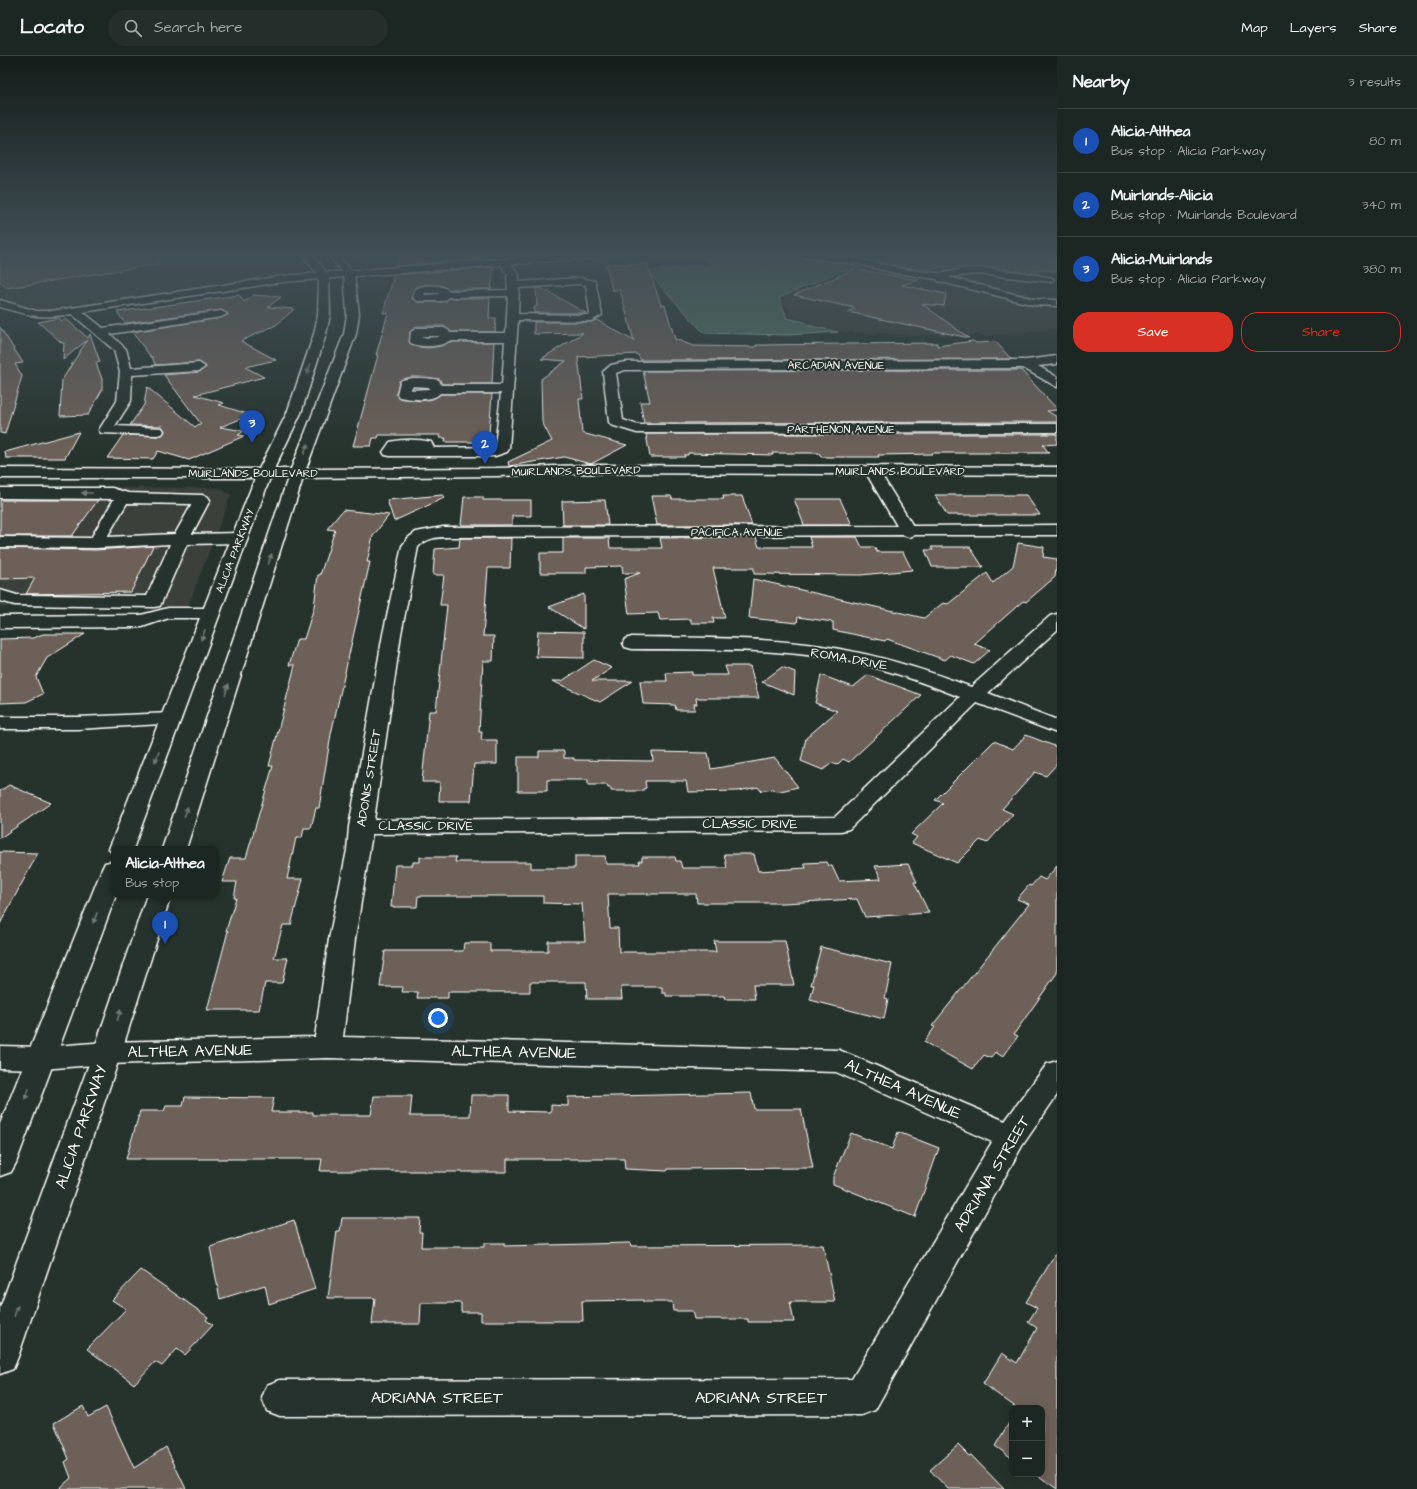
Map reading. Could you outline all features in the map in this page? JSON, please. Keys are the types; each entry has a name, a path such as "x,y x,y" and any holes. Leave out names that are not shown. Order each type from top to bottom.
{"street":[{"path":"88,321 120,349 126,372 124,401 106,430 157,431"},
{"path":"102,332 176,321"},
{"name":"ALICIA PARKWAY","path":"123,846 263,477 294,413 320,334 323,321"},
{"path":"175,846 297,477 350,334 352,321"},
{"path":"428,452 495,452 502,449 508,389 512,321"},
{"path":"445,337 510,336"},
{"name":"ARCADIAN AVENUE","path":"625,426 616,422 609,372 615,368 638,366 1026,364 1057,360"},
{"path":"1026,364 1057,383"},
{"path":"126,372 199,367"},
{"path":"436,389 508,389"},
{"name":"PARTHENON AVENUE","path":"625,426 637,429 1057,428"},
{"name":"MUIRLANDS BOULEVARD","path":"0,473 263,477 588,478 874,475 1057,471"},
{"path":"874,475 909,532"},
{"name":"MUIRLANDS BOULEVARD","path":"874,475 1057,479"},
{"name":"MUIRLANDS BOULEVARD","path":"0,481 263,477"},
{"path":"0,493 112,493 123,496 122,498 202,500 180,539 154,602 15,600 0,595"},
{"path":"96,543 122,498"},
{"name":"PACIFICA AVENUE","path":"419,538 431,533 448,532 909,532 1057,530"},
{"path":"0,542 96,543 240,538"},
{"name":"ADONIS STREET","path":"328,1047 342,939 359,850 361,827 402,583 410,546 419,538"},
{"path":"0,622 142,622 168,613 212,613"},
{"name":"CLASSIC DRIVE","path":"361,827 840,824 973,696 1057,620"},
{"name":"ROMA DRIVE","path":"632,643 760,645 844,656 898,668 1057,728"},
{"path":"0,723 78,723 171,720"},
{"path":"0,1162 42,1058 111,877"},
{"name":"ALICIA PARKWAY","path":"0,1357 107,1052 158,898"},
{"name":"ALTHEA AVENUE","path":"0,1057 42,1058 107,1052 328,1047 839,1060 1011,1137"},
{"name":"ADRIANA STREET","path":"280,1398 862,1397 1011,1137 1057,1072"}],"shaded area":[{"path":"810,321 1057,321 1057,329 1011,334 956,336 844,332 809,324"},
{"path":"0,487 218,488 231,495 188,606 0,607"}],"green space":[{"path":"693,321 800,321 805,322 807,325 838,332 788,335 704,333"}],"building":[{"path":"68,321 88,338 90,334 100,362 96,363 102,379 102,390 88,415 60,416 62,380 87,340 63,360 64,343 62,343 38,322"},
{"path":"123,321 141,321 125,323"},
{"path":"203,321 281,321 276,325 241,341 276,360 245,367 264,377 195,395 224,403 219,405 251,415 220,427 244,431 238,435 244,436 189,460 158,451 153,459 107,458 123,435 157,436 162,435 165,432 162,426 130,425 144,405 147,387 195,427 201,424 164,375 199,372 206,367 199,362 156,365 153,357 151,357 132,332"},
{"path":"386,321 496,321 495,332 451,332 444,326 417,326 410,332 409,342 417,347 429,348 441,346 449,342 494,342 492,384 442,384 439,379 412,377 399,381 396,394 399,398 421,401 432,399 441,394 492,394 489,434 484,432 484,442 445,442 446,438 439,438 440,435 379,435 378,438 373,438 371,446 353,446 378,355 376,355"},
{"path":"599,321 634,341 628,321 670,321 675,339 693,346 756,347 756,345 937,343 937,346 973,341 976,343 996,342 1011,359 641,360 637,354 578,357 583,399 579,399 582,433 627,445 591,464 564,457 509,466 508,462 552,441 542,422 541,379 566,361 541,359 583,333 534,334 534,322"},
{"path":"889,321 945,321 969,338"},
{"path":"0,327 23,363 15,364 22,376 5,434 0,433"},
{"path":"1021,370 1057,409 1047,411 1057,417 1057,422 644,423 640,402 650,402 643,371"},
{"path":"79,432 65,458 6,458 5,452"},
{"path":"646,434 1057,434 1057,444 1043,445 1049,453 932,453 878,455 879,457 821,457 819,453 772,453 773,455 688,453 688,455 684,455 685,457 650,457"},
{"path":"443,495 444,498 394,521 387,500"},
{"path":"935,495 1026,495 1040,515 947,515"},
{"path":"651,496 671,496 672,499 724,499 723,496 742,496 752,525 657,525"},
{"path":"464,497 483,497 483,500 531,500 531,516 512,516 512,525 461,525"},
{"path":"794,499 840,499 852,525 804,525"},
{"path":"0,500 98,500 72,536 0,536"},
{"path":"605,500 608,525 563,525 562,501"},
{"path":"343,510 389,515 373,536 367,562 370,562 331,734 319,808 316,808 311,828 304,828 302,838 296,838 287,879 303,879 291,925 283,925 274,958 288,958 282,983 265,983 259,1010 207,1010 228,931 226,931 236,898 234,898 237,882 222,882 230,858 246,858 273,766 269,766 295,665 289,665 297,639 304,639 314,607 318,575 320,575 335,530 327,529"},
{"path":"756,537 759,547 812,547 809,537 857,537 862,547 874,547 877,552 903,552 912,570 861,575 754,574 754,568 713,568 725,618 713,618 714,623 691,623 691,619 660,620 658,613 629,614 624,579 640,573 623,573 622,566 586,567 586,573 540,573 540,553 563,553 563,538 609,538 610,548 662,548 660,538"},
{"path":"460,538 511,538 510,568 488,568 483,636 494,636 493,661 483,661 479,732 482,732 481,740 497,740 497,764 474,764 471,801 439,801 440,782 422,782 429,711 436,711 447,605 440,605 444,575 433,575 435,549 459,547"},
{"path":"1018,543 1044,547 1043,557 1057,559 1055,577 1026,602 1023,601 974,644 990,650 974,664 951,655 945,660 887,639 885,641 833,630 833,622 798,617 797,623 749,618 753,579 924,618 943,603 948,604 987,573 993,583 1013,566"},
{"path":"153,546 131,592 26,594 35,578 0,579 0,548 96,550"},
{"path":"931,547 970,547 983,567 932,567 925,550 933,550"},
{"path":"584,594 584,629 549,607"},
{"path":"538,631 584,632 584,658 536,657"},
{"path":"43,634 85,634 47,658 36,677 43,694 26,702 0,703 0,639 33,638"},
{"path":"594,660 612,668 592,681 633,681 600,702 552,681 562,681"},
{"path":"725,666 750,666 759,698 696,698 697,704 694,704 695,710 676,710 675,705 643,704 640,681 667,681 666,673 692,672 692,675 728,675"},
{"path":"782,667 795,672 794,695 762,682"},
{"path":"821,675 853,687 868,675 921,695 849,762 843,759 837,765 832,763 823,770 801,761 806,738 837,711 815,703"},
{"path":"1026,735 1057,747 1057,764 1046,776 1035,772 1002,809 1013,814 987,843 980,840 957,863 912,843 917,837 911,834 943,803 935,800 994,741 1013,749"},
{"path":"539,751 564,751 564,758 574,758 574,760 653,761 652,752 708,753 711,769 775,758 798,787 776,792 773,789 761,791 758,787 738,791 688,792 686,781 645,781 646,788 643,789 643,791 611,791 611,788 608,788 607,785 588,785 588,780 547,780 547,791 518,791 518,757 539,757"},
{"path":"9,785 51,803 0,838 0,791"},
{"path":"0,852 38,853 0,924"},
{"path":"724,854 754,854 758,871 806,868 804,863 827,862 829,866 832,866 839,881 881,879 875,866 908,864 917,882 914,882 929,913 865,917 857,899 784,903 697,903 696,894 608,894 610,928 618,928 619,952 716,952 714,941 785,941 794,985 753,985 755,999 725,999 724,996 666,996 666,993 662,993 662,987 621,987 622,999 587,999 586,982 530,982 530,992 448,992 448,998 417,998 418,992 402,992 403,987 380,987 385,951 463,951 464,943 490,943 490,951 548,951 548,941 585,941 582,904 543,903 543,896 418,896 417,907 391,907 395,865 413,865 413,862 420,862 420,857 456,857 455,862 531,862 531,868 575,868 575,856 605,856 606,864 640,864 639,861 642,861 642,857 675,857 676,861 680,861 682,868 727,868"},
{"path":"1057,866 1057,973 1014,1034 1018,1036 1003,1057 995,1052 991,1058 984,1055 973,1069 924,1042 935,1027 932,1026 1029,904 1017,899 1029,885 1031,886 1039,877 1045,880"},
{"path":"821,947 892,964 885,998 888,999 884,1019 810,1000 814,985 811,985"},
{"path":"751,1093 754,1109 801,1109 813,1168 668,1169 667,1171 625,1169 624,1159 507,1159 507,1172 320,1171 322,1159 126,1159 140,1111 164,1111 166,1106 183,1106 185,1097 274,1098 271,1112 313,1112 313,1115 371,1115 374,1096 412,1096 410,1116 470,1116 471,1095 509,1095 509,1111 551,1112 551,1105 568,1106 568,1097"},
{"path":"898,1132 939,1148 915,1217 833,1184 833,1177 851,1133 892,1149"},
{"path":"342,1218 420,1218 419,1232 422,1232 421,1247 484,1247 484,1243 504,1243 504,1246 630,1243 631,1246 823,1245 835,1302 790,1302 794,1322 748,1322 748,1319 694,1319 692,1311 673,1311 672,1302 643,1302 643,1300 582,1301 583,1321 481,1321 481,1312 461,1312 461,1303 421,1303 420,1324 372,1324 375,1298 328,1298 337,1231 340,1231"},
{"path":"294,1220 315,1289 269,1304 265,1285 220,1299 210,1247"},
{"path":"1057,1252 1057,1489 1040,1477 1045,1477 1045,1405 1013,1405 983,1384 1002,1353 1017,1363 1037,1328 1028,1322 1037,1308 1026,1302"},
{"path":"141,1270 208,1317 206,1320 213,1325 185,1355 177,1349 162,1366 155,1362 134,1384 87,1349 126,1309 112,1300"},
{"path":"83,1406 88,1417 106,1407 134,1468 166,1447 186,1489 59,1489 71,1478 65,1462 69,1459 54,1423"},
{"path":"1009,1423 1009,1456 995,1446"},
{"path":"958,1445 969,1456 971,1455 1004,1489 948,1489 930,1470"}],"place":[{"name":"Alicia-Muirlands","path":"252,443"},
{"name":"Muirlands-Alicia","path":"485,464"},
{"name":"Alicia-Althea","path":"165,944"}]}
